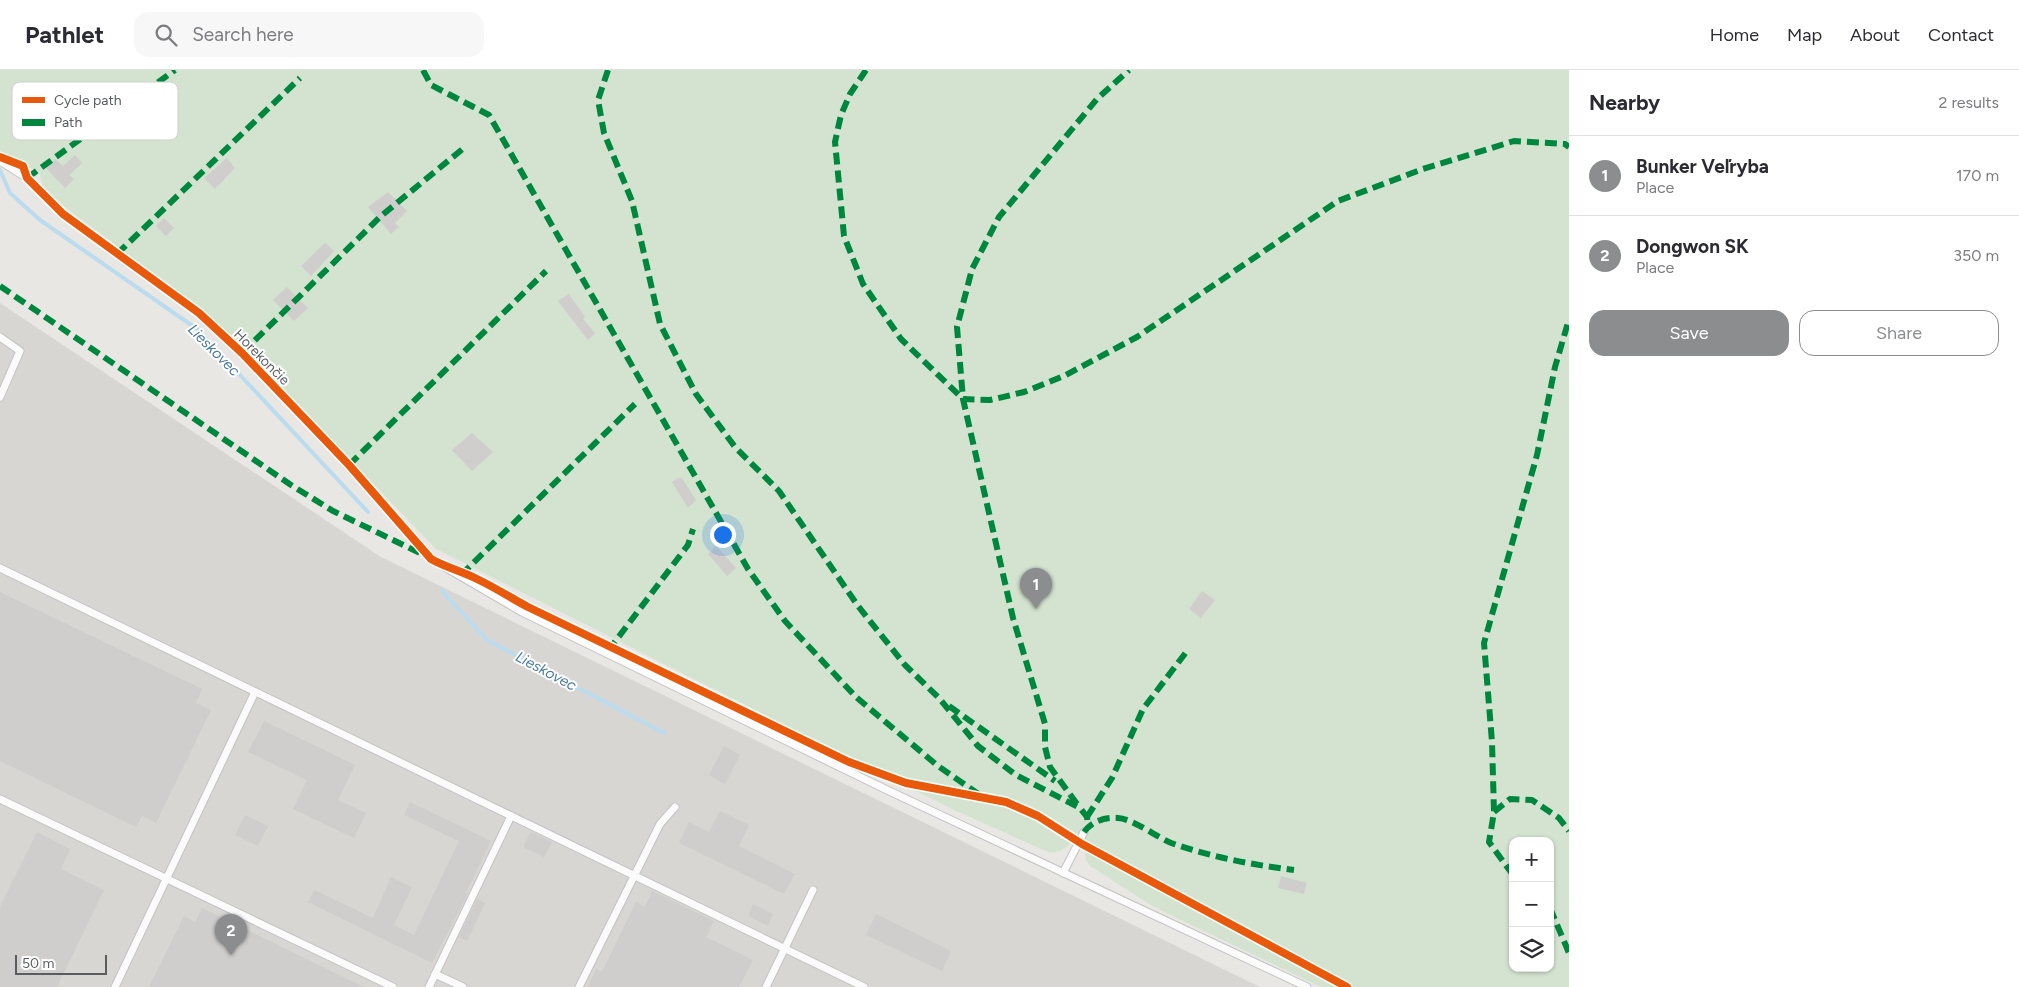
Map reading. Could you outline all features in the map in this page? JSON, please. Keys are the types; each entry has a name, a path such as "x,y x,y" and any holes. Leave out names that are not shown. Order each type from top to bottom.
{"lane":[{"name":"Horekončie","path":"0,161 27,178 63,214 199,313 242,353 349,465 431,559 553,627 1063,873 1308,987"},
{"path":"0,337 20,351 0,397"},
{"path":"0,568 864,987"},
{"path":"115,987 255,692"},
{"path":"0,799 393,987"},
{"path":"579,987 660,824 675,807"},
{"path":"429,987 511,816"},
{"path":"1063,873 1084,832"},
{"path":"766,987 813,890"},
{"path":"436,974 463,987"}],"shaded area":[{"path":"0,303 381,557 1260,987 0,987"}],"green space":[{"path":"0,70 1569,70 1569,987 1321,987 1154,907 1090,866 1086,860 1084,849 1075,841 1060,851 1048,852 952,809 436,549 245,350 206,313 57,201 42,185 40,174 0,154"}],"building":[{"path":"75,155 82,163 69,175 74,179 65,188 46,168 55,159 63,166"},
{"path":"227,158 235,168 215,189 204,178"},
{"path":"388,192 407,211 395,223 399,227 391,234 368,207"},
{"path":"164,218 174,228 166,236 156,226"},
{"path":"325,243 334,251 311,276 301,266"},
{"path":"287,287 308,308 294,321 273,300"},
{"path":"569,294 585,317 583,319 595,333 588,340 558,301"},
{"path":"472,433 493,452 472,471 452,450"},
{"path":"682,478 696,500 688,508 672,482"},
{"path":"716,546 736,568 727,576 708,554"},
{"path":"1202,591 1215,600 1201,618 1189,609"},
{"path":"0,592 202,689 196,703 211,710 156,823 142,816 136,827 0,761"},
{"path":"264,721 355,765 338,800 366,813 354,838 293,809 307,780 248,752"},
{"path":"724,746 740,755 725,784 709,775"},
{"path":"410,802 491,841 466,893 468,894 432,963 308,902 314,890 373,918 391,877 412,887 394,925 414,935 459,841 404,815"},
{"path":"720,811 749,825 739,846 795,874 784,894 679,843 689,822 709,832"},
{"path":"245,815 268,826 258,846 235,835"},
{"path":"37,832 70,849 61,869 104,890 57,987 0,987 0,907"},
{"path":"531,832 552,842 544,857 523,847"},
{"path":"1281,876 1307,883 1304,894 1278,888"},
{"path":"652,891 714,921 706,937 753,960 739,987 588,987 596,969 602,972 636,902 645,907"},
{"path":"477,899 485,903 467,941 459,937"},
{"path":"753,904 773,914 768,926 748,916"},
{"path":"202,908 364,987 149,987 184,916 195,922"},
{"path":"876,914 951,951 942,971 866,935"}],"waterway":[{"name":"Lieskovec","path":"0,170 10,193 40,220 197,329 368,512"},
{"name":"Lieskovec","path":"442,591 487,640 664,733"}],"marked path":[{"path":"159,82 175,70"},
{"path":"423,70 431,85 489,115 748,569 785,621 856,697 938,766 980,795"},
{"path":"608,70 598,100 604,133 632,201 660,324 696,394 735,447 779,491 858,606 905,665 939,698 978,746 1016,775 1080,808 1087,817 1088,827"},
{"path":"866,70 850,94 841,115 835,142 844,236 863,284 901,339 963,399 990,400 1024,392 1064,376 1137,337 1338,201 1423,169 1514,141 1565,144 1569,147"},
{"path":"1077,804 1050,767 1045,747 1045,724 1013,618 963,399 957,327 972,269 999,217 1097,99 1129,70"},
{"path":"117,254 300,78"},
{"path":"27,178 79,140"},
{"path":"242,353 381,216 465,147"},
{"path":"349,465 546,271"},
{"path":"0,286 291,485 333,511 424,555"},
{"path":"1509,870 1489,842 1494,812 1492,742 1484,643 1537,455 1555,367 1569,319"},
{"path":"461,575 635,404"},
{"path":"608,651 688,545 693,529"},
{"path":"1087,817 1112,778 1143,709 1187,651"},
{"path":"949,706 1055,781"},
{"path":"1494,812 1510,799 1532,800 1559,818 1569,831"},
{"path":"1084,832 1099,820 1108,818 1124,819 1167,841 1188,849 1263,866 1294,870"},
{"path":"1554,917 1569,953"}],"cycle path":[{"path":"0,157 23,166 27,178 63,214 199,313 242,353 349,465 431,559 490,585 528,607 849,762 906,783 1006,802 1038,816 1082,844 1347,987"}],"place":[{"name":"Bunker Veľryba","path":"1036,609"},
{"name":"Dongwon SK","path":"231,955"}]}
